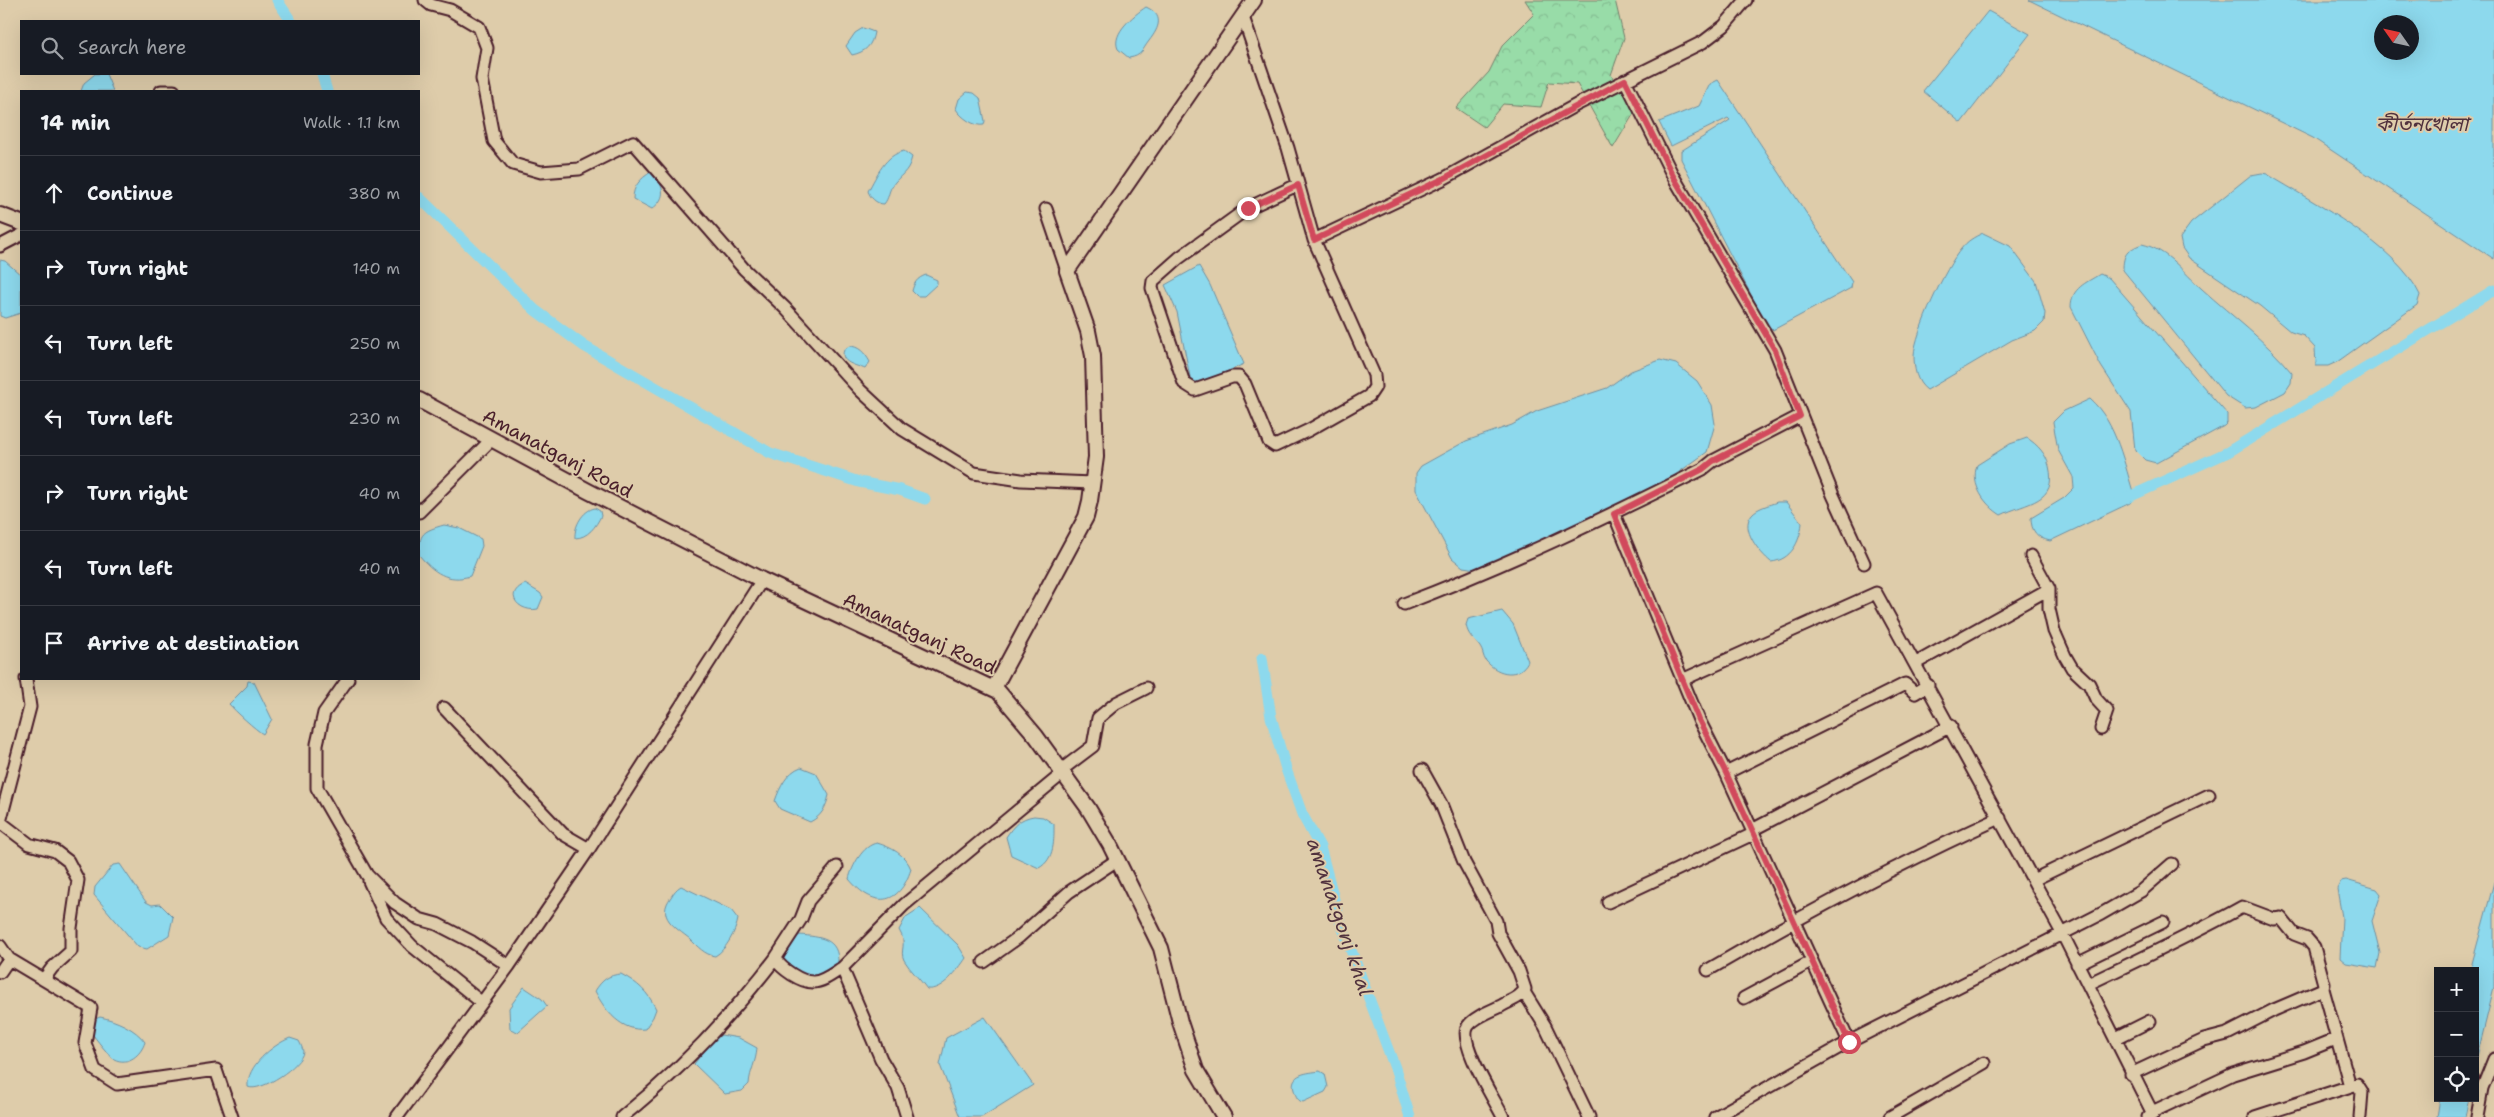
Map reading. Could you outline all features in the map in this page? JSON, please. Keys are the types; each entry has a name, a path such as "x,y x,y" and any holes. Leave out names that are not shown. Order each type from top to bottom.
{"main road":[{"path":"994,688 1086,517 1092,483 1096,430 1093,356 1088,332 1067,271 1248,6"},
{"path":"0,215 20,223"},
{"name":"Amanatganj Road","path":"420,401 588,491 762,580 994,688 1036,736 1088,808 1117,860 1161,948 1180,1022 1196,1070 1224,1117"}],"street":[{"path":"425,0 430,5 450,10 479,27 487,48 482,79 494,141 513,164 541,172 579,168 633,142 744,269 785,308 860,390 902,429 974,473 1021,480 1092,483"},
{"path":"1314,240 1443,179 1625,80 1703,42 1724,26 1746,0"},
{"path":"1248,6 1314,240 1374,375 1374,387 1369,396 1309,430 1275,446 1269,442 1245,384 1239,378 1232,377 1195,390 1184,383 1152,288 1153,281 1179,258 1248,208 1298,185"},
{"path":"1625,80 1673,176 1775,350 1800,416 1864,563"},
{"path":"1046,209 1067,271"},
{"path":"0,246 20,236"},
{"path":"1404,604 1484,573 1614,514 1703,469 1713,461 1800,416"},
{"path":"420,511 492,439"},
{"path":"1614,514 1699,720 1726,773 1849,1042"},
{"path":"2031,556 2048,589 2049,609 2054,631 2065,656 2072,668 2089,684 2096,699 2107,711 2101,729"},
{"path":"397,1117 509,966 590,849 762,580"},
{"path":"1916,663 2048,589"},
{"path":"1682,680 1876,593 1951,726 2062,933 2116,1038 2131,1074 2152,1115 2233,1074 2304,1052 2336,1039"},
{"path":"26,680 30,707 0,822 29,844 55,851 68,861 78,880 71,928 71,951 52,968 44,979"},
{"path":"347,680 324,713 317,744 316,788 367,875 386,918 412,946 481,1002"},
{"path":"1726,773 1905,684 1915,692 1928,685"},
{"path":"775,959 780,965 798,977 813,982 824,979 842,968 904,905 1092,746 1098,718 1116,703 1146,688"},
{"path":"444,708 562,834 590,849"},
{"path":"1608,902 1752,832 1951,726"},
{"path":"1422,770 1440,804 1464,862 1496,921 1498,933 1519,971 1525,989 1524,992 1545,1026 1589,1117"},
{"path":"2033,880 2209,795"},
{"path":"1708,970 1793,921 1910,860 2000,818"},
{"path":"984,962 1019,937 1069,892 1117,860"},
{"path":"1715,1117 1849,1042 2101,914 2141,891 2172,864"},
{"path":"622,1117 655,1090 743,1000 775,959 800,919 808,901 837,867"},
{"path":"367,875 395,904 419,919 437,924 472,942 509,966"},
{"path":"2088,984 2155,950 2179,941 2242,906 2274,919 2281,918 2294,934 2307,939 2314,947 2336,1039 2350,1086"},
{"path":"2077,964 2163,922"},
{"path":"0,946 10,959 91,1008 85,1043 95,1070 117,1084 216,1070 232,1117"},
{"path":"0,972 10,959"},
{"path":"1744,998 1811,962"},
{"path":"842,968 882,1059 898,1088 908,1117"},
{"path":"2131,1074 2187,1047 2227,1034 2323,988"},
{"path":"1503,1117 1470,1056 1466,1031 1468,1025 1478,1018 1524,992"},
{"path":"2116,1038 2150,1021"},
{"path":"2477,1117 2482,1089 2494,1059"},
{"path":"1890,1117 1984,1062"},
{"path":"2256,1117 2357,1084 2362,1092 2360,1117"}],"green space":[{"path":"1525,0 1615,0 1624,38 1611,75 1636,110 1613,148 1577,84 1549,82 1541,107 1503,104 1484,127 1456,108 1489,72 1502,46 1534,14"}],"water":[{"name":"কীর্তনখোলা","path":"2029,0 2494,0 2494,259 2313,138"},
{"path":"1146,7 1156,14 1158,26 1141,52 1137,56 1129,58 1118,49 1118,37 1125,25"},
{"path":"1988,11 2030,34 1961,123 1923,91"},
{"path":"863,28 874,32 872,41 865,50 852,55 846,46 855,33"},
{"path":"94,75 106,75 113,90 81,90 84,83"},
{"path":"1718,80 1852,282 1851,288 1773,330 1765,322 1681,159 1681,151 1730,120 1728,118 1671,146 1659,122 1699,106 1710,84"},
{"path":"967,92 974,93 980,98 985,121 984,125 968,121 956,109 959,99"},
{"path":"904,151 912,157 908,167 892,186 884,204 878,203 868,191 878,172 887,161 897,153"},
{"path":"651,172 659,182 662,191 660,200 652,209 633,199 634,190 638,183"},
{"path":"2267,174 2330,212 2374,242 2409,277 2420,295 2417,305 2337,362 2328,366 2316,366 2315,348 2304,336 2291,332 2260,306 2189,258 2182,248 2180,238 2191,223 2251,175"},
{"path":"1983,233 2010,246 2036,281 2045,313 2044,322 2035,331 2012,340 1927,390 1920,383 1914,365 1916,345 1925,316 1947,270 1963,246"},
{"path":"2142,244 2167,256 2282,361 2292,373 2291,383 2285,392 2256,407 2245,408 2226,396 2123,270 2127,253"},
{"path":"0,260 5,261 20,274 20,313 5,318 0,316"},
{"path":"1199,266 1210,285 1244,364 1197,385 1191,382 1177,312 1165,285"},
{"path":"2100,274 2109,278 2227,414 2227,423 2224,426 2156,463 2145,460 2135,450 2131,412 2101,366 2071,307 2076,291"},
{"path":"926,275 937,280 937,284 924,296 917,296 912,291 916,281"},
{"path":"849,346 859,349 866,356 870,362 865,369 846,361 843,354 844,350"},
{"path":"1660,360 1676,364 1697,381 1712,405 1715,424 1707,452 1668,480 1530,547 1476,569 1463,567 1452,558 1416,490 1416,473 1421,466 1466,441 1512,425 1537,411 1607,388 1631,371"},
{"path":"2090,399 2107,420 2113,432 2135,498 2130,503 2050,541 2045,540 2038,536 2032,527 2031,518 2064,498 2074,488 2073,477 2058,450 2053,422 2064,411"},
{"path":"2027,438 2038,447 2046,458 2051,478 2049,487 2038,500 2001,515 1980,494 1975,472 1977,465 2010,444"},
{"path":"1777,502 1786,502 1802,523 1797,543 1793,549 1784,558 1771,562 1757,547 1749,533 1748,527 1749,520 1754,512"},
{"path":"595,508 600,511 601,516 597,524 588,534 575,538 580,519 591,509"},
{"path":"444,525 459,528 481,539 482,546 470,576 462,578 448,577 435,571 420,556 421,537 431,529"},
{"path":"525,584 543,597 538,609 525,608 516,602 515,593 518,588"},
{"path":"1502,611 1513,624 1528,661 1524,667 1514,673 1502,672 1486,661 1466,625 1468,619"},
{"path":"248,681 254,682 272,719 263,734 229,704 247,686"},
{"path":"801,767 816,773 829,795 823,811 810,822 780,809 775,801 788,776"},
{"path":"1034,816 1043,817 1054,824 1051,854 1048,860 1039,868 1011,855 1006,837 1017,823"},
{"path":"877,843 897,852 906,860 911,869 900,891 892,897 884,899 876,899 867,895 849,879 855,862 867,848"},
{"path":"120,864 146,902 152,905 160,904 173,917 169,935 147,949 138,947 94,895 95,887 113,865"},
{"path":"2346,880 2377,889 2381,894 2372,921 2380,953 2377,968 2346,963 2340,958 2342,917 2337,889 2341,881"},
{"path":"2494,882 2494,988 2479,1049 2479,967 2471,967"},
{"path":"681,886 731,910 738,919 730,940 715,956 701,950 673,926 666,916 667,904 674,892"},
{"path":"920,908 958,945 966,958 949,979 933,989 927,989 906,964 902,953 903,940 899,930 906,917"},
{"path":"800,935 827,940 835,948 838,963 824,977 803,976 782,961 795,938"},
{"path":"621,974 642,988 656,1009 645,1029 629,1027 615,1019 595,991 606,979"},
{"path":"524,987 542,999 547,1006 518,1032 510,1029 509,1008"},
{"path":"100,1017 113,1020 141,1037 145,1042 137,1055 129,1060 119,1061 110,1055 91,1032 95,1019"},
{"path":"985,1017 1033,1085 982,1117 960,1117 940,1065 946,1038"},
{"path":"721,1035 739,1038 757,1048 749,1084 742,1091 725,1094 694,1064 710,1043"},
{"path":"290,1038 299,1041 303,1050 296,1064 271,1082 254,1088 248,1087 251,1071 262,1057"},
{"path":"1320,1071 1325,1074 1328,1087 1325,1092 1303,1102 1300,1101 1294,1090 1294,1080 1305,1073"},
{"path":"2439,1102 2468,1102 2465,1117 2437,1117"}],"waterway":[{"path":"277,0 290,20"},
{"path":"322,75 327,90"},
{"path":"420,198 535,310 584,346 770,453 859,482 900,490 925,499"},
{"path":"2120,501 2228,452 2494,290"},
{"name":"amanatgonj khal","path":"1262,658 1271,717 1286,769 1302,814 1320,847 1339,918 1395,1068 1410,1117"}],"route":[{"path":"1248,208 1298,185 1314,240 1443,179 1524,133 1625,80 1673,176 1775,350 1800,416 1713,461 1703,469 1614,514 1664,631 1699,720 1726,773 1737,801 1849,1042"}]}
